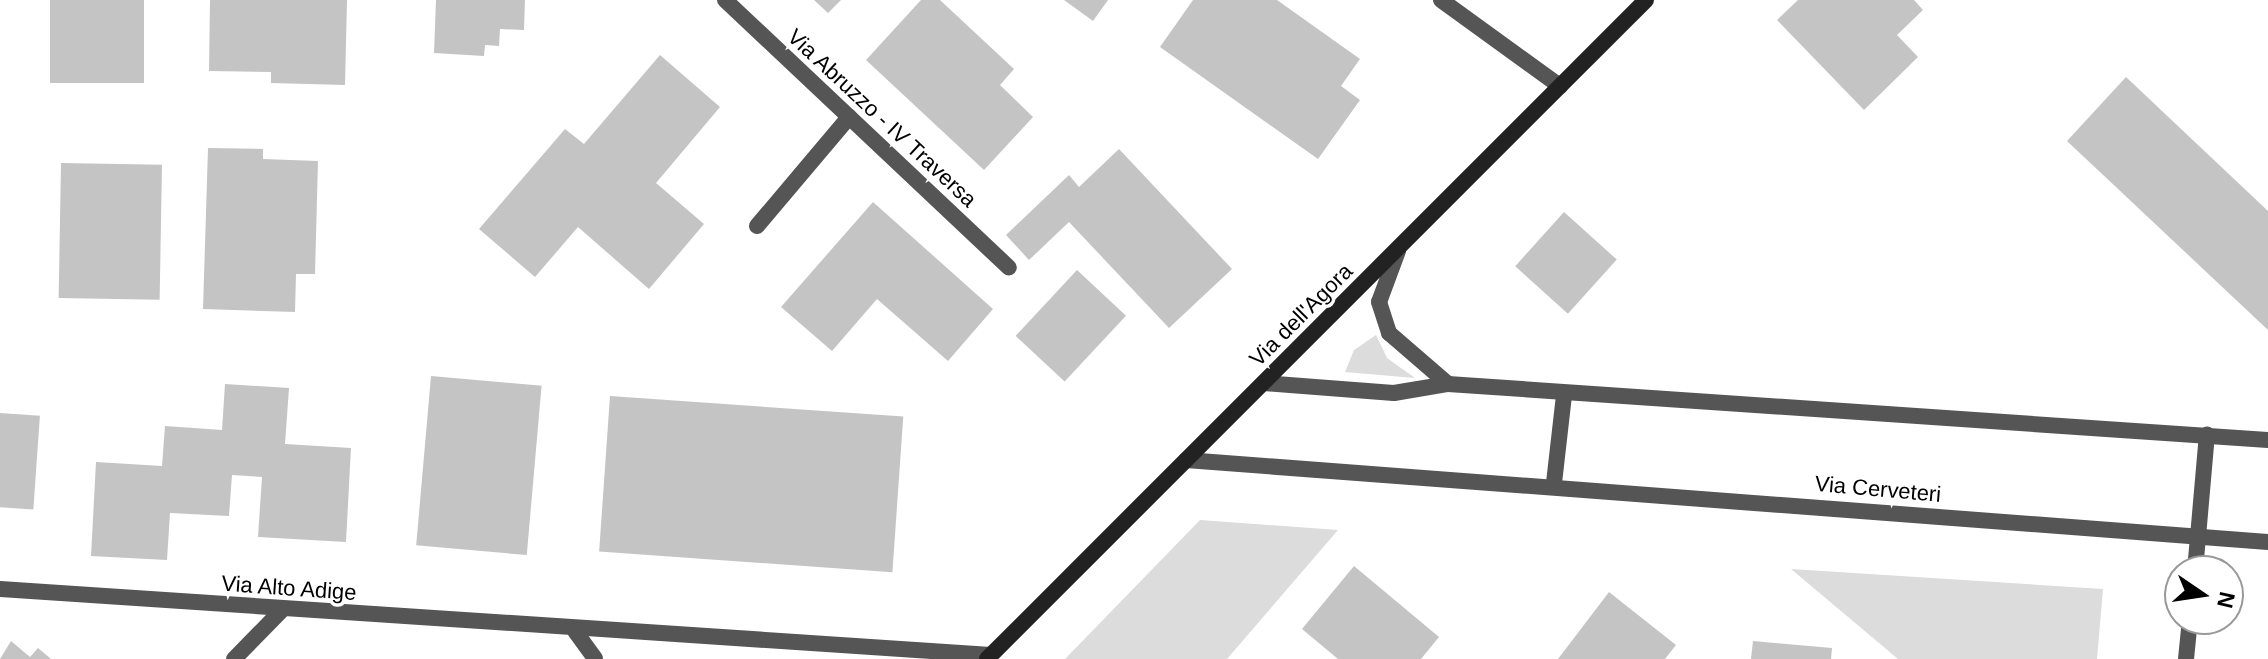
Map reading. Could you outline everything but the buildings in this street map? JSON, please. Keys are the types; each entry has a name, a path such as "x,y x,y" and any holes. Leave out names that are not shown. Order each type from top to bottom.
{"street":[{"name":"Via Abruzzo - IV Traversa","path":"725,0 1009,268"},
{"path":"1441,0 1560,86"},
{"name":"Via dell'Agora","path":"989,657 1646,0"},
{"path":"757,226 849,117"},
{"path":"1403,242 1382,279 1379,302 1389,333 1448,384"},
{"path":"1264,383 1394,393 1448,384 1564,395 2268,440"},
{"path":"1554,483 1564,395"},
{"path":"2196,555 2207,435"},
{"name":"Via Cerveteri","path":"1186,460 1554,483 2268,542"},
{"name":"Via Alto Adige","path":"0,589 575,631 989,657"},
{"path":"234,659 282,610"},
{"path":"575,631 595,659"},
{"path":"2186,659 2188,635"}],"shaded area":[{"path":"1376,335 1387,358 1415,378 1345,372 1354,350"},
{"path":"1200,520 1338,530 1227,659 1065,659"},
{"path":"1791,569 2103,589 2097,659 1898,659"}]}
